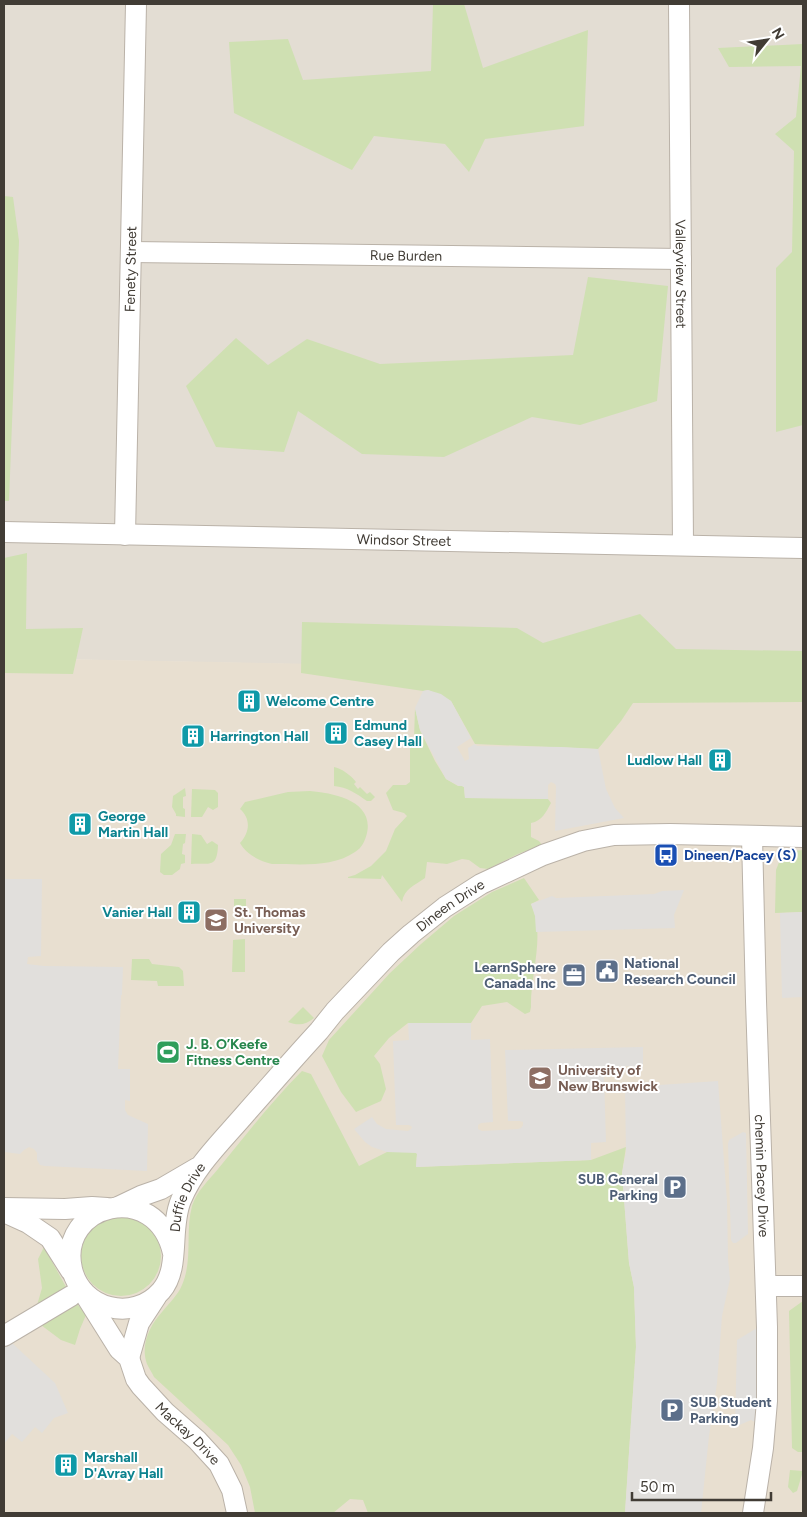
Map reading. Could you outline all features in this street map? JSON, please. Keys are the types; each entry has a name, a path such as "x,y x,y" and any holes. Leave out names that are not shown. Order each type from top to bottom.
{"street":[{"name":"Fenety Street","path":"126,534 136,4"},
{"name":"Valleyview Street","path":"679,4 683,545"},
{"name":"Rue Burden","path":"131,252 681,259"},
{"name":"Windsor Street","path":"4,532 803,548"},
{"name":"Dineen Drive","path":"197,1168 335,1011 391,952 445,907 481,884 534,859 607,836 640,834 803,837"},
{"name":"chemin Pacey Drive","path":"752,836 767,1327 767,1401 763,1448 753,1513"},
{"name":"Duffie Drive","path":"4,1210 115,1207 161,1189 197,1168"},
{"name":"Duffie Drive","path":"173,1252 174,1232 180,1202 197,1168"},
{"path":"129,1358 139,1323 160,1292 169,1278 172,1270 173,1252 170,1240 159,1223 150,1215 139,1210 115,1207 90,1218 74,1240 70,1259 76,1288 103,1306 115,1309 128,1309 140,1306 150,1301 160,1292"},
{"name":"Duffie Drive","path":"4,1210 50,1238 76,1288"},
{"path":"766,1286 803,1286"},
{"path":"4,1336 76,1288"},
{"name":"Mackay Drive","path":"76,1288 116,1344 129,1358 136,1379 146,1392 165,1412 197,1440 219,1464 232,1490 237,1513"}],"shaded area":[{"path":"4,4 803,4 803,684 292,664 4,658"},
{"name":"University of New Brunswick","path":"4,658 424,666 803,684 803,1513 4,1513"},
{"path":"428,690 441,694 451,701 471,738 457,747 465,761 469,759 468,748 475,744 477,746 598,749 606,789 615,808 624,818 555,831 556,786 551,782 548,785 548,799 465,798 464,787 446,779 420,730 415,708 423,691"},
{"path":"4,879 42,879 41,956 28,957 27,964 123,967 118,1069 130,1069 130,1101 125,1100 125,1110 128,1115 148,1124 147,1171 45,1166 40,1165 37,1160 37,1153 29,1147 20,1154 4,1152"},
{"path":"684,890 674,915 675,928 536,932 535,916 531,904 552,896 556,898 654,894 662,891"},
{"path":"803,912 803,997 782,998 780,913"},
{"path":"408,1023 471,1023 471,1040 490,1039 493,1122 478,1125 478,1129 482,1131 518,1129 523,1125 523,1122 520,1121 508,1121 505,1050 643,1047 643,1066 594,1066 588,1069 591,1075 604,1075 606,1142 591,1143 591,1160 416,1167 416,1153 387,1152 372,1147 354,1129 372,1117 377,1124 386,1129 408,1131 411,1129 412,1127 409,1125 396,1125 393,1041 409,1040"},
{"path":"718,1081 727,1201 730,1279 722,1316 717,1383 701,1513 625,1513 636,1347 634,1287 629,1263 622,1173 626,1152 625,1089 627,1085 634,1083 659,1085"},
{"path":"743,1132 746,1133 748,1234 736,1243 733,1243 731,1240 728,1144 729,1140"},
{"path":"767,1322 764,1427 751,1420 735,1427 737,1340"},
{"path":"12,1343 55,1383 68,1413 54,1418 42,1433 35,1427 22,1442 12,1434 4,1444 4,1348"}],"green space":[{"path":"433,4 464,4 483,68 588,30 584,126 485,139 469,172 445,144 374,136 352,170 234,113 229,42 288,39 303,80 431,71"},
{"path":"803,44 803,425 776,432 776,268 792,252 794,151 775,134 796,117 801,66 729,67 718,48"},
{"path":"4,196 13,197 19,241 9,501 4,501"},
{"path":"588,277 668,286 657,401 580,425 532,417 444,457 362,454 298,411 284,452 216,447 186,386 236,338 268,365 307,339 380,364 573,355"},
{"path":"27,553 26,629 83,628 73,674 4,673 4,558"},
{"path":"640,614 676,649 803,651 803,702 633,703 598,749 475,744 451,701 428,690 423,691 301,673 302,622 517,628 543,643"},
{"path":"415,708 420,730 435,761 446,779 458,786 464,787 465,798 548,799 551,803 541,818 531,823 531,837 542,845 518,854 488,869 480,868 469,860 462,859 447,864 427,862 425,878 405,894 402,902 382,875 381,879 348,877 371,866 386,851 395,829 407,816 404,813 393,810 386,793 393,785 406,785 410,782 410,743 414,739"},
{"path":"334,767 352,777 358,789 360,787 367,794 370,792 375,797 371,801 367,801 348,789 334,786"},
{"path":"185,788 186,796 183,797 183,808 185,809 185,817 176,816 172,807 173,796"},
{"path":"192,789 215,790 218,793 218,807 213,810 208,807 202,817 191,817"},
{"path":"310,791 330,794 350,801 364,813 368,822 367,833 363,844 357,850 336,861 315,864 272,864 262,861 246,851 240,843 246,834 248,826 246,817 240,809 245,802 288,792"},
{"path":"175,834 186,834 182,854 185,855 185,863 181,864 180,869 172,875 164,875 160,872 161,854 171,845"},
{"path":"192,834 201,835 207,844 212,841 218,845 216,858 212,863 191,864"},
{"path":"803,850 803,912 775,913 776,870 783,852"},
{"path":"524,878 539,900 531,904 537,928 537,941 530,1012 525,1014 507,1002 482,1006 471,1023 408,1023 389,1038 374,1056 380,1064 386,1089 381,1101 356,1112 341,1092 322,1056 329,1040 390,973 454,916 492,892"},
{"path":"234,899 246,899 246,918 234,918"},
{"path":"245,939 245,972 232,972 233,940"},
{"path":"132,959 149,959 152,964 179,967 183,971 184,986 158,986 157,981 131,980"},
{"path":"303,1007 314,1018 302,1024 288,1022"},
{"path":"302,1071 311,1074 359,1166 387,1152 416,1152 416,1167 591,1160 626,1147 622,1173 629,1263 634,1287 636,1347 625,1513 368,1513 363,1500 350,1499 333,1513 255,1513 250,1487 241,1465 228,1445 154,1377 145,1357 147,1336 158,1317 182,1285 187,1266 190,1216 194,1201 203,1186 280,1094"},
{"path":"113,1216 129,1216 150,1227 161,1248 161,1264 150,1285 129,1296 113,1296 99,1290 87,1278 81,1264 81,1248 87,1234 99,1222"},
{"path":"44,1247 71,1296 86,1315 75,1345 61,1340 33,1319 42,1288 38,1259"},
{"path":"803,1301 803,1452 798,1452 792,1448 789,1311"},
{"path":"790,1470 803,1471 797,1491 793,1493 788,1487"}],"place":[{"name":"Welcome Centre","path":"249,701"},
{"name":"Edmund Casey Hall","path":"336,733"},
{"name":"Harrington Hall","path":"193,736"},
{"name":"Ludlow Hall","path":"720,760"},
{"name":"George Martin Hall","path":"80,824"},
{"name":"Dineen/Pacey (S)","path":"666,855"},
{"name":"Vanier Hall","path":"189,912"},
{"name":"St. Thomas University","path":"216,920"},
{"name":"National Research Council","path":"607,971"},
{"name":"LearnSphere Canada Inc","path":"574,975"},
{"name":"J. B. O’Keefe Fitness Centre","path":"168,1052"},
{"name":"University of New Brunswick","path":"540,1078"},
{"name":"SUB General Parking","path":"675,1187"},
{"name":"SUB Student Parking","path":"672,1410"},
{"name":"Marshall D'Avray Hall","path":"66,1465"}]}
